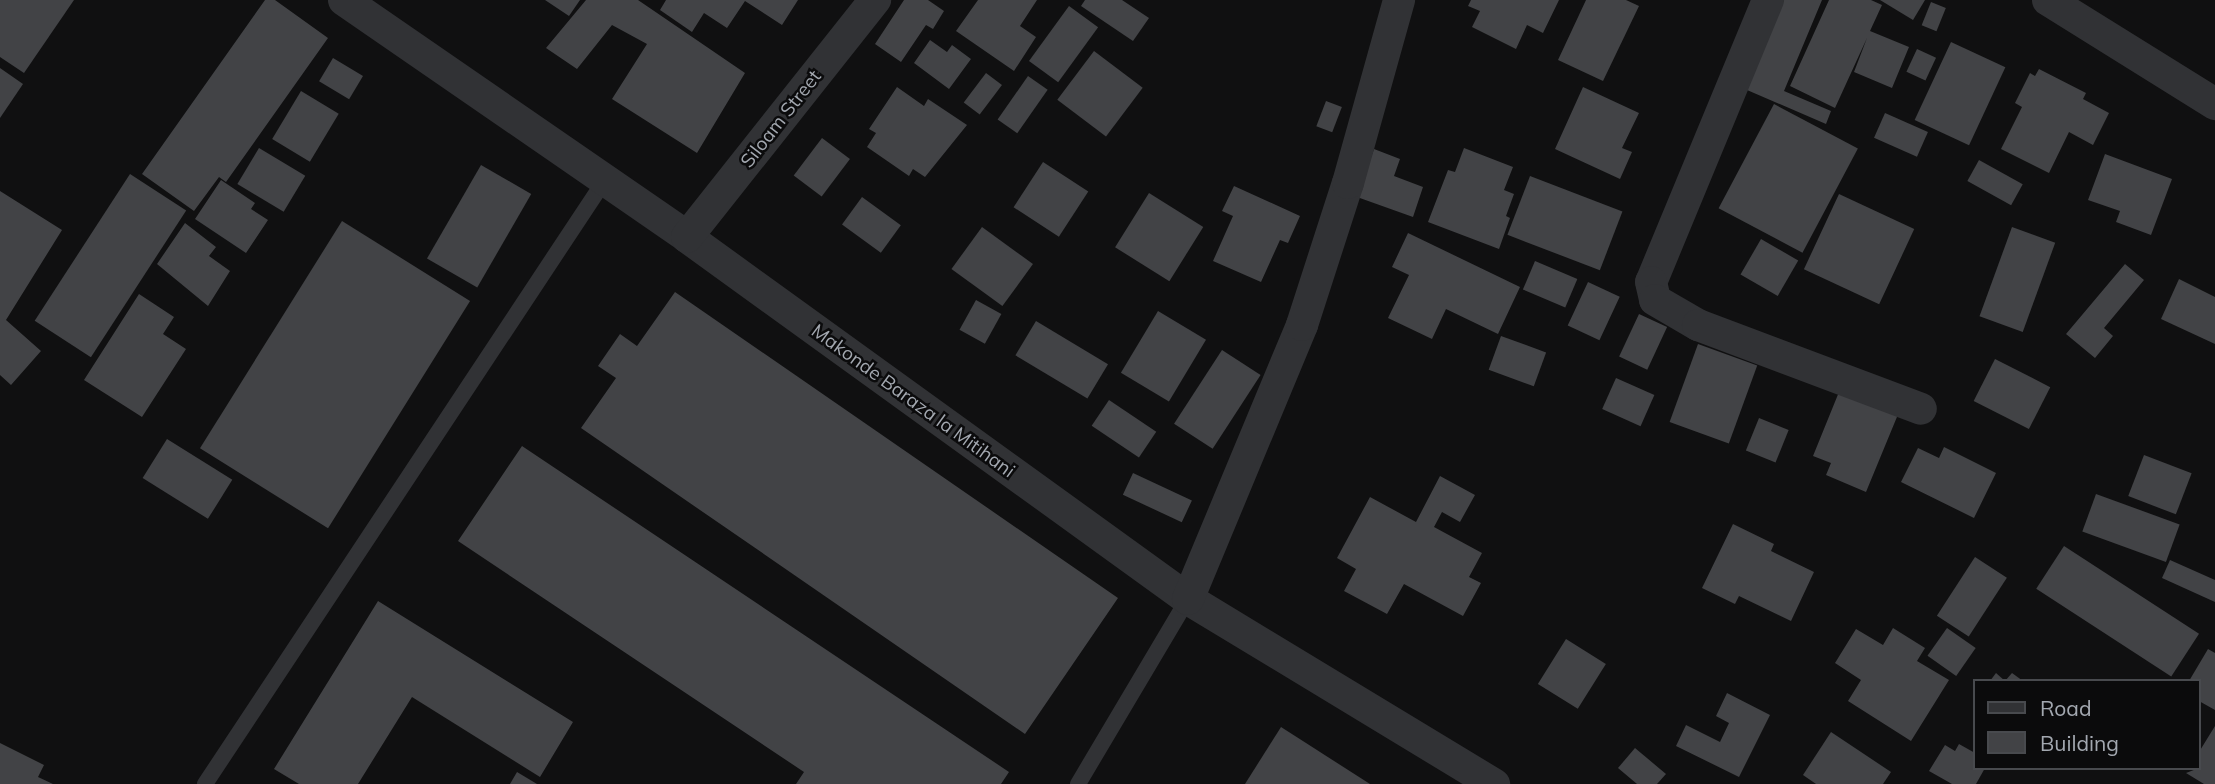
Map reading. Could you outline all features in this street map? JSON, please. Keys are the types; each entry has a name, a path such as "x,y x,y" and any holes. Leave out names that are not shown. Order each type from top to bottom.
{"street":[{"name":"Makonde Baraza la Mitihani","path":"344,0 687,237 1188,599 1494,784"},
{"name":"Siloam Street","path":"687,237 875,0"},
{"path":"1188,599 1302,325 1348,183 1399,0"},
{"path":"1768,0 1651,282 1655,300 1698,324 1921,409"},
{"path":"2048,0 2215,104"}],"lane":[{"path":"205,784 605,180"},
{"path":"1078,784 1188,599"}],"building":[{"path":"0,0 74,0 24,73 0,57"},
{"path":"265,0 275,0 328,38 226,182 219,177 194,211 142,174"},
{"path":"545,0 580,0 569,16"},
{"path":"586,0 638,0 745,73 697,153 612,99 647,44 612,25 577,69 546,48"},
{"path":"666,0 798,0 782,25 745,1 727,28 704,13 692,32 660,10"},
{"path":"904,0 928,0 944,11 933,29 926,25 901,62 875,44"},
{"path":"978,0 1037,0 1020,26 1036,37 1014,71 956,31"},
{"path":"1085,0 1122,0 1149,18 1133,41 1081,6"},
{"path":"1471,0 1559,0 1543,33 1527,25 1516,49 1472,27 1480,11 1468,6"},
{"path":"1586,0 1626,0 1639,6 1603,81 1558,60"},
{"path":"1784,0 1822,0 1784,91 1831,111 1826,124 1747,90"},
{"path":"1829,0 1871,0 1882,5 1870,31 1909,47 1892,88 1854,72 1867,38 1835,108 1790,86"},
{"path":"1880,0 1925,0 1913,20"},
{"path":"1931,2 1946,8 1936,31 1922,25"},
{"path":"1069,6 1098,27 1058,82 1029,61"},
{"path":"930,40 947,52 952,45 971,59 949,89 914,63"},
{"path":"1951,42 2005,67 1969,145 1915,120"},
{"path":"1917,49 1936,58 1925,81 1906,72"},
{"path":"1094,51 1143,88 1106,136 1057,100"},
{"path":"333,58 363,76 349,99 319,81"},
{"path":"0,68 23,84 0,118"},
{"path":"2039,69 2086,93 2083,99 2109,113 2093,145 2069,132 2049,173 2001,149 2022,107 2015,103 2030,73 2035,76"},
{"path":"986,73 1002,85 980,115 964,103"},
{"path":"1028,76 1048,90 1017,133 998,119"},
{"path":"897,87 924,106 928,99 967,125 925,177 913,169 909,176 867,147 876,133 869,129"},
{"path":"1583,87 1639,113 1622,148 1632,152 1620,179 1555,149"},
{"path":"301,91 339,114 310,162 272,139"},
{"path":"1326,101 1342,107 1332,132 1316,126"},
{"path":"1774,104 1858,149 1802,253 1719,208"},
{"path":"1885,113 1928,132 1917,157 1874,138"},
{"path":"822,138 850,159 822,197 794,176"},
{"path":"259,148 305,176 284,212 237,184"},
{"path":"1464,148 1513,167 1504,190 1514,194 1506,216 1510,218 1499,249 1428,222 1448,170 1455,172"},
{"path":"1374,149 1400,159 1394,176 1423,187 1413,217 1357,197"},
{"path":"2105,154 2172,179 2151,235 2116,222 2120,211 2088,200"},
{"path":"1979,160 2023,184 2011,205 1967,181"},
{"path":"1043,162 1088,191 1059,237 1014,207"},
{"path":"481,165 531,194 477,288 427,259"},
{"path":"130,174 186,210 91,357 35,321"},
{"path":"1530,176 1622,211 1600,270 1507,235"},
{"path":"221,180 255,203 251,209 268,220 246,253 195,219"},
{"path":"1234,186 1300,216 1288,243 1280,240 1261,282 1213,261 1233,216 1222,211"},
{"path":"0,191 62,230 6,320 41,351 11,385 0,375"},
{"path":"1149,193 1203,227 1169,281 1115,247"},
{"path":"1839,194 1914,229 1879,304 1804,269"},
{"path":"862,197 901,225 881,253 842,225"},
{"path":"342,221 470,301 328,528 200,448"},
{"path":"185,223 216,247 209,256 230,271 208,306 157,264"},
{"path":"982,227 1033,264 1002,306 951,269"},
{"path":"2012,227 2055,243 2023,332 1980,316"},
{"path":"1408,233 1520,287 1498,334 1446,309 1432,339 1388,318 1409,275 1392,267"},
{"path":"1761,239 1798,260 1778,296 1740,275"},
{"path":"1535,261 1577,279 1565,308 1523,290"},
{"path":"2125,264 2144,280 2104,328 2113,336 2095,358 2066,334"},
{"path":"2179,279 2215,297 2215,344 2161,319"},
{"path":"1588,282 1620,297 1599,340 1568,326"},
{"path":"675,292 1118,598 1025,734 581,428 616,378 598,366 620,334 637,346"},
{"path":"139,294 174,317 163,334 186,349 142,417 84,380"},
{"path":"976,300 1001,314 985,344 960,330"},
{"path":"1158,311 1206,340 1169,402 1121,373"},
{"path":"1639,314 1667,327 1647,370 1619,357"},
{"path":"1036,321 1108,364 1087,399 1015,355"},
{"path":"1501,336 1546,352 1534,386 1489,370"},
{"path":"1698,344 1757,366 1729,444 1670,422"},
{"path":"1222,350 1261,375 1213,449 1174,424"},
{"path":"1995,359 2050,387 2029,429 1974,401"},
{"path":"1616,378 1654,395 1641,426 1602,409"},
{"path":"1841,387 1899,412 1866,492 1826,475 1831,463 1813,456"},
{"path":"1109,400 1156,432 1139,458 1092,426"},
{"path":"1759,418 1789,430 1776,462 1746,450"},
{"path":"167,439 232,480 208,519 143,478"},
{"path":"522,446 1009,772 1001,784 796,784 804,772 458,541"},
{"path":"1944,447 1996,473 1974,518 1901,482 1918,448 1939,458"},
{"path":"2144,455 2192,473 2176,514 2128,496"},
{"path":"1133,473 1192,500 1182,522 1123,495"},
{"path":"1440,476 1475,495 1460,522 1442,512 1434,527 1482,553 1469,577 1481,583 1463,616 1404,584 1387,614 1344,591 1356,569 1337,558 1370,497 1416,522"},
{"path":"2096,494 2180,524 2166,562 2082,532"},
{"path":"1733,524 1774,544 1771,551 1814,572 1791,621 1739,596 1735,604 1702,588"},
{"path":"2064,546 2199,634 2171,676 2036,589"},
{"path":"1975,557 2007,578 1969,636 1937,616"},
{"path":"2170,560 2215,580 2215,602 2162,578"},
{"path":"378,601 573,722 540,777 412,697 358,784 299,784 274,769"},
{"path":"1893,628 1925,648 1917,661 1949,680 1911,741 1848,701 1861,680 1835,663 1856,629 1883,645"},
{"path":"1947,628 1976,648 1956,676 1927,656"},
{"path":"1566,639 1606,664 1578,709 1538,684"},
{"path":"2208,649 2215,653 2215,710 2201,702 2201,679 2190,679"},
{"path":"1996,673 2003,679 1992,679"},
{"path":"2012,673 2020,679 2007,679"},
{"path":"1727,693 1770,715 1739,777 1676,746 1686,725 1720,742 1729,723 1716,716"},
{"path":"2215,726 2215,784 2204,784 2186,773 2201,770 2201,749"},
{"path":"1281,727 1370,784 1245,784"},
{"path":"1831,732 1891,772 1883,784 1816,784 1803,775"},
{"path":"0,743 44,765 38,777 53,784 0,784"},
{"path":"1959,744 1974,752 1974,770 1984,770 1976,784 1952,784 1929,771 1945,745 1955,751"},
{"path":"1635,748 1666,774 1657,784 1637,784 1618,768"},
{"path":"517,772 537,784 510,784"}]}
